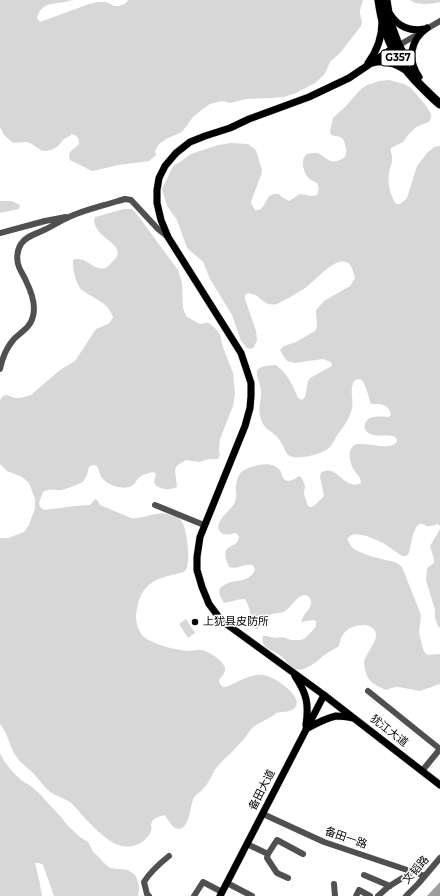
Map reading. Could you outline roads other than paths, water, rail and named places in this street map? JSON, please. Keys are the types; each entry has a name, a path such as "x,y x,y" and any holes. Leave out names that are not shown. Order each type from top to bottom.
{"highway":[{"name":"G357","path":"383,3 385,27 408,72 420,86 440,104"},
{"name":"G357","path":"395,47 419,77 440,97"}],"main road":[{"path":"383,3 393,19 402,27 415,30 427,28"},
{"path":"364,67 375,52 380,40 383,3"},
{"path":"419,77 414,70 412,49 418,37 427,28"},
{"name":"犹江大道","path":"395,47 349,78 309,97 190,142 176,153 165,166 159,178 157,203 160,220 168,237 241,353 251,383 250,408 245,426 200,537 197,570 209,604 221,620 324,695 440,785"},
{"path":"364,67 376,62 388,62 401,67 408,72"},
{"path":"291,671 305,694 307,704 306,729 337,716 354,718"},
{"name":"备田大道","path":"221,894 324,695"}],"street":[{"path":"395,47 440,21"},
{"path":"0,233 69,217 125,199 131,200 158,229 168,237"},
{"path":"0,369 8,348 13,340 29,326 34,312 30,290 18,265 17,258 20,244 34,234 43,231 69,217"},
{"path":"156,505 204,525"},
{"path":"368,691 440,749 422,771"},
{"name":"备田一路","path":"262,814 324,842 425,876"},
{"path":"288,878 277,873 267,858 277,840 304,854"},
{"path":"247,844 268,854"},
{"path":"149,896 147,894 144,882 158,864 169,856"},
{"name":"文韬路","path":"406,896 440,858"},
{"path":"378,896 390,886 412,872"},
{"path":"364,875 390,886"},
{"path":"194,896 203,882 221,894"},
{"path":"227,883 252,896"},
{"path":"334,884 335,896"},
{"path":"356,896 359,890 370,896"}],"place":[{"name":"上犹县皮防所","path":"195,622"}]}
